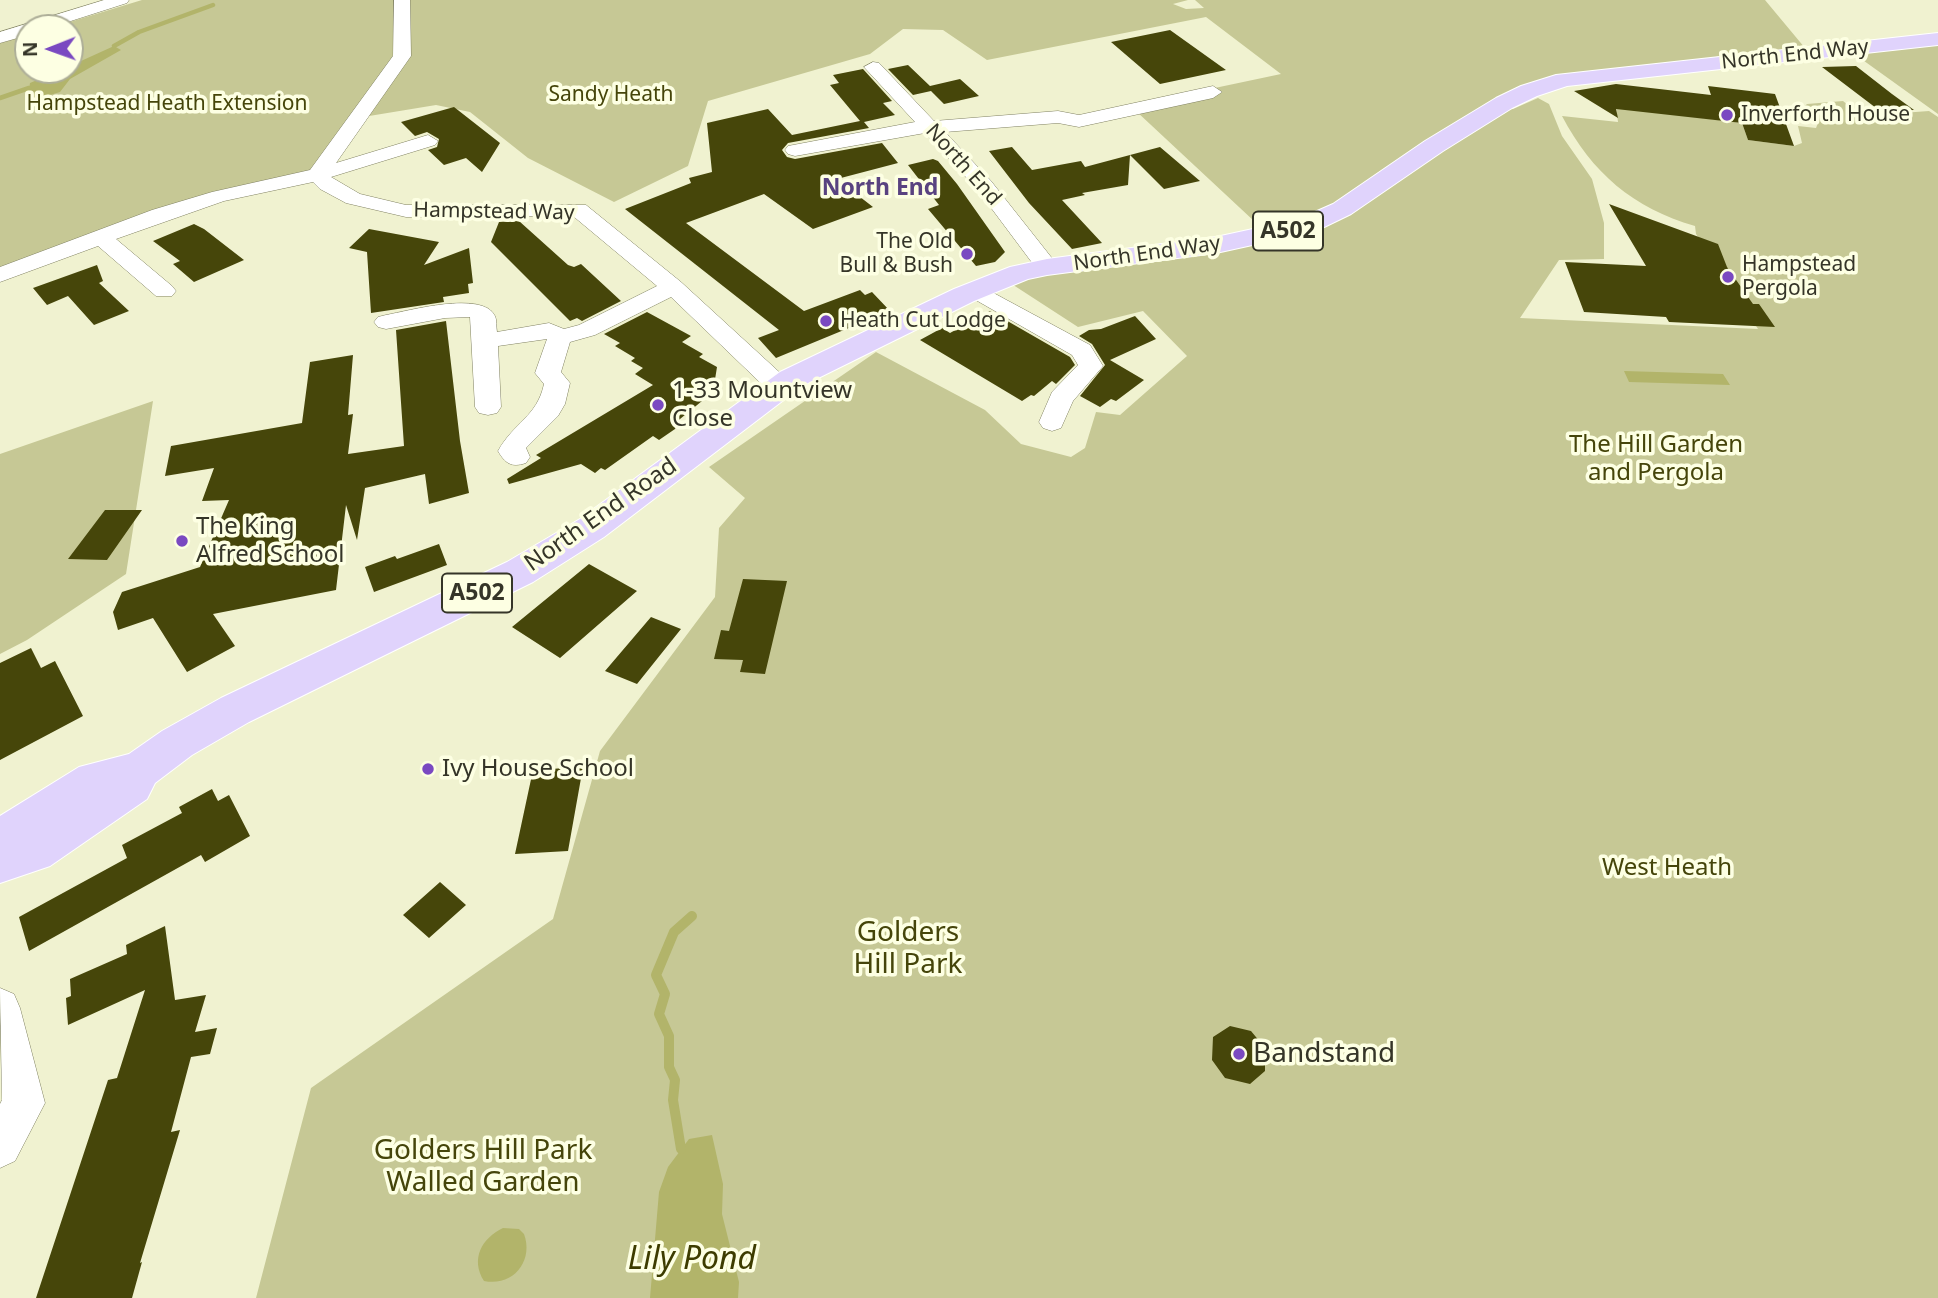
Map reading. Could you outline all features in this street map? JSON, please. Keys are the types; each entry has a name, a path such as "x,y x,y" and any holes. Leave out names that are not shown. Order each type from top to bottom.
{"main road":[{"name":"North End Way","path":"786,383 975,290 1020,273 1270,236 1307,225 1342,209 1491,111 1558,86 1652,71 1938,39"},
{"name":"North End Road","path":"0,846 2,838 94,780 140,770 177,743 235,710 520,572 592,528 786,383"},
{"name":"North End Road","path":"0,863 34,852 116,798 132,786 140,770"}],"street":[{"path":"77,14 121,0"},
{"path":"317,175 402,56 402,0"},
{"name":"North End","path":"873,67 984,185 1047,267"},
{"path":"795,150 930,127 1058,117 1079,121 1213,92"},
{"path":"0,275 219,196 317,175 428,141"},
{"name":"Hampstead Way","path":"317,175 327,185 353,199 406,211 578,210 786,383"},
{"path":"101,237 163,291"},
{"path":"486,341 549,330 561,337 587,330 673,287"},
{"path":"975,290 1081,350 1089,359 1091,366 1061,398 1052,422"},
{"path":"386,321 445,311 476,310 484,317 488,407"},
{"path":"516,457 511,452 517,440 551,408 557,383 548,373 550,361 561,337"},
{"path":"0,1008 12,1108 0,1146"}],"green space":[{"path":"142,0 1188,0 1173,4 1186,9 1204,8 1195,0 1765,0 1805,48 1729,55 1595,75 1493,111 1513,109 1538,98 1549,104 1562,136 1592,179 1604,223 1604,259 1559,260 1520,318 1758,329 1696,234 1695,226 1652,209 1616,186 1587,155 1562,116 1618,122 1616,107 1742,123 1748,140 1794,146 1802,143 1798,126 1816,128 1818,123 1811,116 1795,115 1807,104 1843,101 1861,116 1929,111 1938,117 1938,1298 256,1298 311,1088 553,919 600,751 715,597 719,528 745,498 709,467 876,352 985,410 1021,444 1071,457 1085,448 1096,412 1120,415 1187,356 1143,311 1078,327 1004,279 1269,235 1136,111 1210,89 1281,74 1206,17 987,60 943,30 903,29 870,54 708,101 688,166 614,202 528,158 470,112 436,105 357,118 320,168 219,196 0,276 0,43 14,39 14,84 84,84 84,18"},
{"path":"1938,43 1938,114 1853,53"},
{"path":"153,401 126,574 27,640 0,654 0,454"}],"water":[{"path":"114,46 121,50 84,71 84,60"},
{"path":"30,84 66,84 60,92 27,102"},
{"path":"1624,371 1723,374 1730,385 1629,382"},
{"name":"Lily Pond","path":"712,1135 723,1184 722,1214 739,1282 738,1298 650,1298 659,1192 668,1167 689,1139"},
{"path":"503,1228 519,1229 524,1234 526,1254 519,1270 512,1276 494,1282 484,1281 478,1265 480,1250 489,1237"}],"building":[{"path":"1170,30 1226,70 1160,84 1111,42"},
{"path":"908,65 930,86 960,79 979,96 944,104 931,91 913,95 888,69"},
{"path":"1856,66 1914,110 1880,111 1822,67"},
{"path":"863,69 892,101 883,103 895,115 864,122 869,128 788,143 782,150 787,157 795,159 882,143 898,163 837,179 873,207 813,229 764,194 686,223 804,311 860,290 865,295 872,292 890,311 776,358 758,338 779,330 625,209 691,183 689,178 712,172 707,123 768,109 792,135 860,121 830,85 839,83 833,75"},
{"name":"Inverforth House","path":"1616,84 1711,95 1708,86 1775,94 1794,146 1748,140 1742,123 1616,109 1618,118 1574,91"},
{"path":"454,107 500,143 482,172 466,158 444,165 428,150 437,147 439,139 427,132 415,136 401,122"},
{"path":"1012,147 1032,170 1081,161 1085,167 1130,155 1128,185 1082,193 1085,195 1062,200 1102,243 1072,249 1029,203 989,151"},
{"path":"1160,147 1200,181 1164,189 1130,155"},
{"path":"933,159 938,161 957,184 1005,252 995,262 976,266 928,209 939,205 908,165"},
{"path":"1609,204 1718,244 1727,267 1753,304 1759,304 1775,327 1669,322 1666,317 1584,312 1565,262 1646,266"},
{"path":"519,221 568,265 574,267 581,264 621,301 582,321 577,318 570,321 491,242 499,222"},
{"path":"194,224 244,260 194,282 173,264 180,261 153,241"},
{"path":"369,229 439,242 424,265 469,248 473,283 468,284 469,293 443,297 444,302 371,313 367,252 349,248"},
{"path":"97,265 103,281 99,283 129,311 94,325 68,296 47,305 33,288"},
{"path":"990,311 1070,357 1075,365 1056,384 1052,381 1034,396 1022,401 920,340 942,328 950,333"},
{"name":"1-33 Mountview Close","path":"647,312 691,336 682,342 703,354 699,357 717,367 713,392 680,419 675,429 659,440 653,436 605,470 601,468 595,473 581,464 509,484 507,479 541,458 536,455 653,385 635,374 643,368 631,361 635,358 615,346 620,343 604,334"},
{"path":"1135,316 1156,339 1110,360 1144,380 1116,401 1111,399 1100,407 1080,396 1105,365 1092,344 1079,336 1089,330 1101,329"},
{"path":"446,321 469,493 429,504 425,474 365,488 357,540 346,505 336,590 213,614 235,646 187,672 153,618 118,630 113,612 122,592 200,567 229,500 202,501 214,468 165,476 171,446 302,423 310,362 353,355 348,415 353,414 348,454 404,446 396,330"},
{"path":"105,510 142,510 107,560 68,559"},
{"path":"439,544 447,565 374,592 365,567"},
{"path":"589,564 637,591 560,658 512,627"},
{"path":"743,579 787,581 765,674 740,672 743,660 714,659 721,630 729,631"},
{"path":"651,617 681,629 637,684 605,671"},
{"path":"31,648 41,668 55,661 83,716 0,760 0,663"},
{"path":"583,767 568,851 515,854 533,770"},
{"path":"212,789 218,801 229,795 250,836 205,862 201,855 29,951 19,917 127,858 122,845 182,813 179,807"},
{"path":"440,882 466,905 429,938 403,915"},
{"path":"165,926 175,1000 206,995 195,1032 217,1028 210,1054 191,1057 171,1132 180,1130 132,1298 36,1298 108,1080 117,1078 145,990 68,1025 66,998 71,996 70,979 127,954 126,945"},
{"name":"Bandstand","path":"1230,1026 1251,1031 1265,1048 1265,1071 1250,1084 1225,1078 1212,1060 1213,1037"}],"waterway":[{"path":"114,46 139,32 213,5"},
{"path":"0,98 29,88"},
{"path":"681,1149 673,1100 675,1080 669,1067 669,1036 659,1014 665,994 656,975 674,932 692,916"}],"place":[{"name":"Inverforth House","path":"1727,115"},
{"name":"The Old Bull & Bush","path":"967,254"},
{"name":"Hampstead Pergola","path":"1728,277"},
{"name":"Heath Cut Lodge","path":"826,321"},
{"name":"1-33 Mountview Close","path":"658,405"},
{"name":"The King Alfred School","path":"182,541"},
{"name":"Ivy House School","path":"428,769"},
{"name":"Bandstand","path":"1239,1054"}],"district":[{"name":"North End","path":"880,188"}],"park label":[{"name":"Sandy Heath","path":"611,95"},
{"name":"Hampstead Heath Extension","path":"167,104"},
{"name":"The Hill Garden and Pergola","path":"1656,459"},
{"name":"West Heath","path":"1667,868"},
{"name":"Golders Hill Park","path":"908,949"},
{"name":"Golders Hill Park Walled Garden","path":"483,1167"}]}
